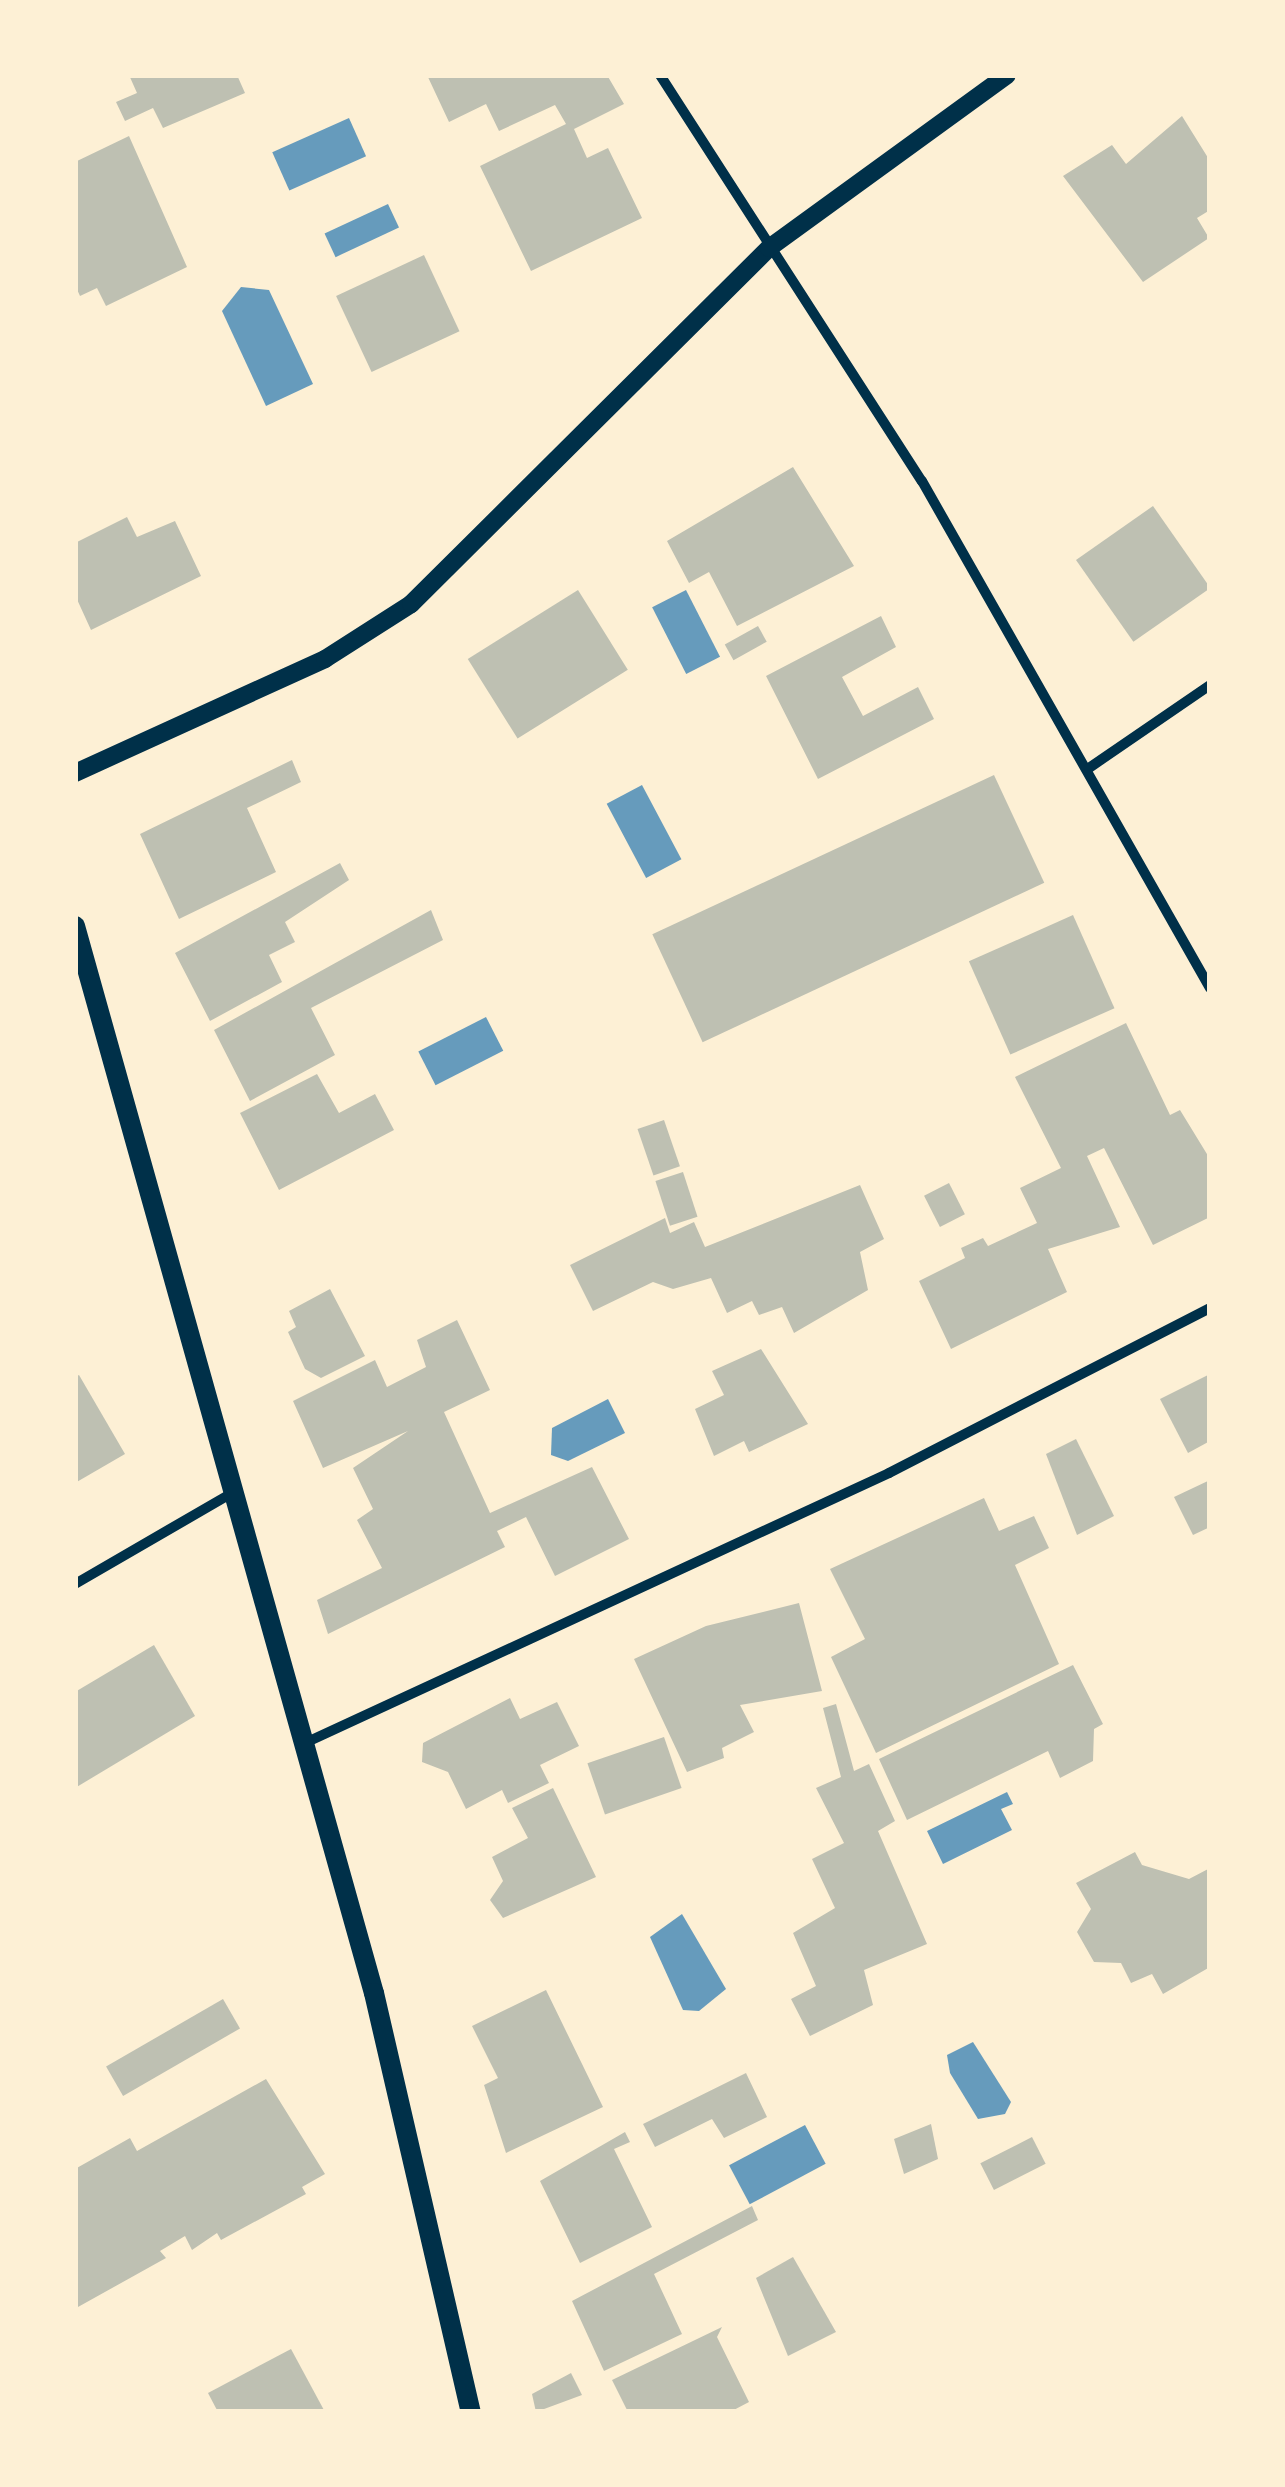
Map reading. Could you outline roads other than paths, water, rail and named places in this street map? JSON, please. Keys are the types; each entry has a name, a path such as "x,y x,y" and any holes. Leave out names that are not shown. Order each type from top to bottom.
{"main road":[{"path":"75,926 305,1743 471,2412"}],"street":[{"path":"660,75 922,481 1089,768 1210,988"},
{"path":"75,773 325,658 411,604 770,248 1007,75"},
{"path":"1089,768 1210,686"},
{"path":"305,1743 888,1473 1210,1308"},
{"path":"75,1584 234,1491"}],"water":[{"path":"349,118 366,156 289,191 272,152"},
{"path":"388,204 399,228 336,257 325,234"},
{"path":"241,287 269,290 313,384 266,406 222,311"},
{"path":"686,590 720,657 686,674 652,607"},
{"path":"642,785 681,859 646,878 607,804"},
{"path":"486,1017 503,1051 436,1085 418,1052"},
{"path":"608,1399 625,1433 568,1461 551,1455 552,1428"},
{"path":"1007,1792 1013,1804 1001,1809 1012,1830 943,1864 927,1831"},
{"path":"682,1914 726,1989 699,2011 683,2010 650,1937"},
{"path":"973,2042 1011,2102 1005,2114 978,2119 950,2073 947,2055"},
{"path":"805,2125 826,2164 750,2204 729,2165"}]}
